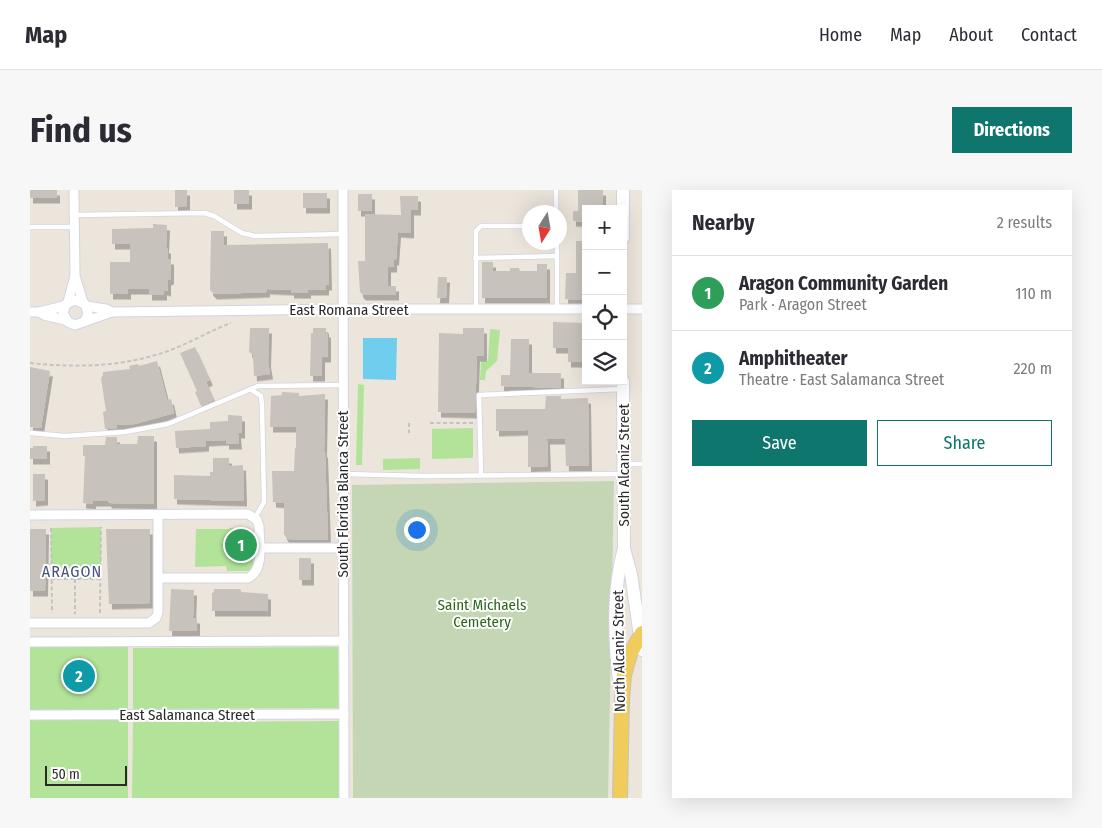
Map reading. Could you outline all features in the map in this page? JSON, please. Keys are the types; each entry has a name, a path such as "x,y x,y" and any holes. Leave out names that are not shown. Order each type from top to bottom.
{"main road":[{"path":"622,700 626,663 641,634"},
{"name":"North Alcaniz Street","path":"620,798 622,700"}],"street":[{"path":"34,312 65,320 75,325 85,321 88,314 75,276 74,190"},
{"name":"South Florida Blanca Street","path":"343,190 344,798"},
{"path":"623,190 623,205"},
{"path":"65,320 63,313 75,276"},
{"path":"34,312 75,300 84,304"},
{"name":"East Romana Street","path":"84,304 106,308 112,312"},
{"name":"East Romana Street","path":"85,321 108,315 112,312 343,309 582,309"},
{"path":"627,309 642,309"},
{"name":"South Alcaniz Street","path":"623,385 624,549"},
{"path":"30,516 248,514 255,518 259,526 260,548 259,568 254,576 248,578 159,578"},
{"path":"30,623 149,623 154,620 158,612 158,515"},
{"path":"260,548 344,548"},
{"name":"North Alcaniz Street","path":"624,549 636,574 642,650"},
{"name":"North Alcaniz Street","path":"622,700 616,660 619,567 624,549"},
{"path":"30,642 344,641"},
{"name":"East Salamanca Street","path":"30,715 344,714"}],"lane":[{"path":"556,190 556,205"},
{"path":"74,215 206,213 242,233 255,236 343,234"},
{"path":"476,309 475,234 478,227 522,226"},
{"path":"30,227 74,227"},
{"path":"557,250 557,309"},
{"path":"475,258 557,256"},
{"path":"30,432 65,436 91,436 124,432 168,424 258,386 343,385"},
{"path":"481,475 479,395 623,385"},
{"path":"250,389 261,396 262,405 264,502 255,518"},
{"path":"343,474 481,475 623,469 642,464"}],"path":[{"path":"30,363 93,366 136,360 183,345 231,323"},
{"path":"409,423 409,433"},
{"path":"430,423 474,423"},
{"path":"100,618 101,527"},
{"path":"51,528 52,618"},
{"path":"52,579 101,579"},
{"path":"75,579 75,617"}],"green space":[{"path":"490,329 500,330 497,361 486,371 485,380 480,380 481,361 488,361"},
{"path":"358,384 364,385 362,465 356,465"},
{"path":"473,428 473,458 432,459 432,429"},
{"path":"420,458 420,469 383,470 383,459"},
{"name":"Saint Michaels Cemetery","path":"614,481 608,798 353,798 352,485"},
{"path":"101,527 101,579 51,579 51,528"},
{"path":"248,528 253,531 253,566 248,571 227,571 226,566 195,567 196,529"},
{"path":"128,641 128,798 30,798 30,642"},
{"path":"338,647 339,708 133,709 133,648"},
{"path":"339,721 339,798 132,798 133,722"}],"water":[{"path":"363,338 397,338 396,380 363,379"}],"building":[{"path":"30,190 57,190 57,198 30,198"},
{"path":"175,190 187,190 187,206 175,207"},
{"path":"234,190 249,190 249,204 234,204"},
{"path":"578,190 603,190 603,205 582,205 582,222 573,221 573,211 578,211"},
{"path":"303,193 327,193 327,208 303,208"},
{"path":"358,194 372,194 372,211 358,211"},
{"path":"400,196 418,196 418,210 411,210 411,233 398,232 394,267 388,267 388,286 396,286 396,295 363,295 360,292 358,261 365,261 365,214 401,215"},
{"path":"153,224 167,225 166,248 168,248 168,259 171,259 171,279 168,280 168,291 164,290 164,295 149,295 149,289 128,289 128,294 110,294 110,262 130,262 130,244 112,244 112,229 153,228"},
{"path":"211,231 224,231 224,245 328,243 329,285 326,285 326,290 308,290 308,293 291,293 291,290 267,289 267,292 214,294 210,290"},
{"path":"576,241 582,241 582,300 565,299 566,273 576,273"},
{"path":"482,262 493,262 493,271 510,271 510,268 519,268 520,271 537,271 537,264 547,264 547,298 482,298"},
{"path":"438,277 447,277 446,298 437,298"},
{"path":"553,322 582,323 582,362 568,362 568,348 553,348"},
{"path":"250,328 269,328 268,362 270,374 254,376 253,355 249,352"},
{"path":"313,328 326,328 326,332 328,332 328,357 322,357 322,376 310,376 311,333 313,333"},
{"path":"463,328 484,328 484,356 477,356 475,413 438,412 439,333 463,334"},
{"path":"511,339 529,339 529,373 561,373 561,388 501,386 501,375 510,375"},
{"path":"195,347 210,380 206,382 214,400 201,406 195,392 197,391 180,353"},
{"path":"157,361 167,400 171,399 174,413 135,424 117,425 117,428 105,429 103,412 106,411 101,378 103,372 130,369 129,366 138,364 139,366"},
{"path":"30,367 50,371 41,428 30,427"},
{"path":"282,392 299,393 299,396 325,394 324,452 328,540 287,539 284,534 284,503 273,502 272,471 294,471 296,448 296,427 270,427 271,396 282,395"},
{"path":"546,396 561,396 561,399 588,398 589,466 566,466 565,439 547,439 548,466 528,467 528,430 496,431 496,409 545,409"},
{"path":"228,415 242,416 242,433 238,433 239,444 226,444 226,440 206,441 206,446 176,448 175,431 210,429 210,422 228,421"},
{"path":"138,436 154,436 154,504 109,503 108,501 93,501 93,504 83,503 85,456 83,456 83,445 105,445 106,437 117,437 117,444 137,444"},
{"path":"33,446 47,446 47,459 30,459 30,448 33,448"},
{"path":"213,458 229,458 229,466 243,465 244,501 174,499 174,475 210,476 210,472 213,472"},
{"path":"33,474 45,474 45,500 33,501"},
{"path":"30,529 46,529 45,591 30,591"},
{"path":"106,529 150,529 150,603 109,604"},
{"path":"299,558 311,558 311,580 299,580"},
{"path":"171,589 194,590 193,618 197,618 197,631 169,631"},
{"path":"214,589 239,589 241,592 268,594 268,611 212,611 212,593"}],"place":[{"name":"Aragon Community Garden","path":"241,545"},
{"name":"Amphitheater","path":"79,676"}],"district":[{"name":"ARAGON","path":"72,571"}]}
